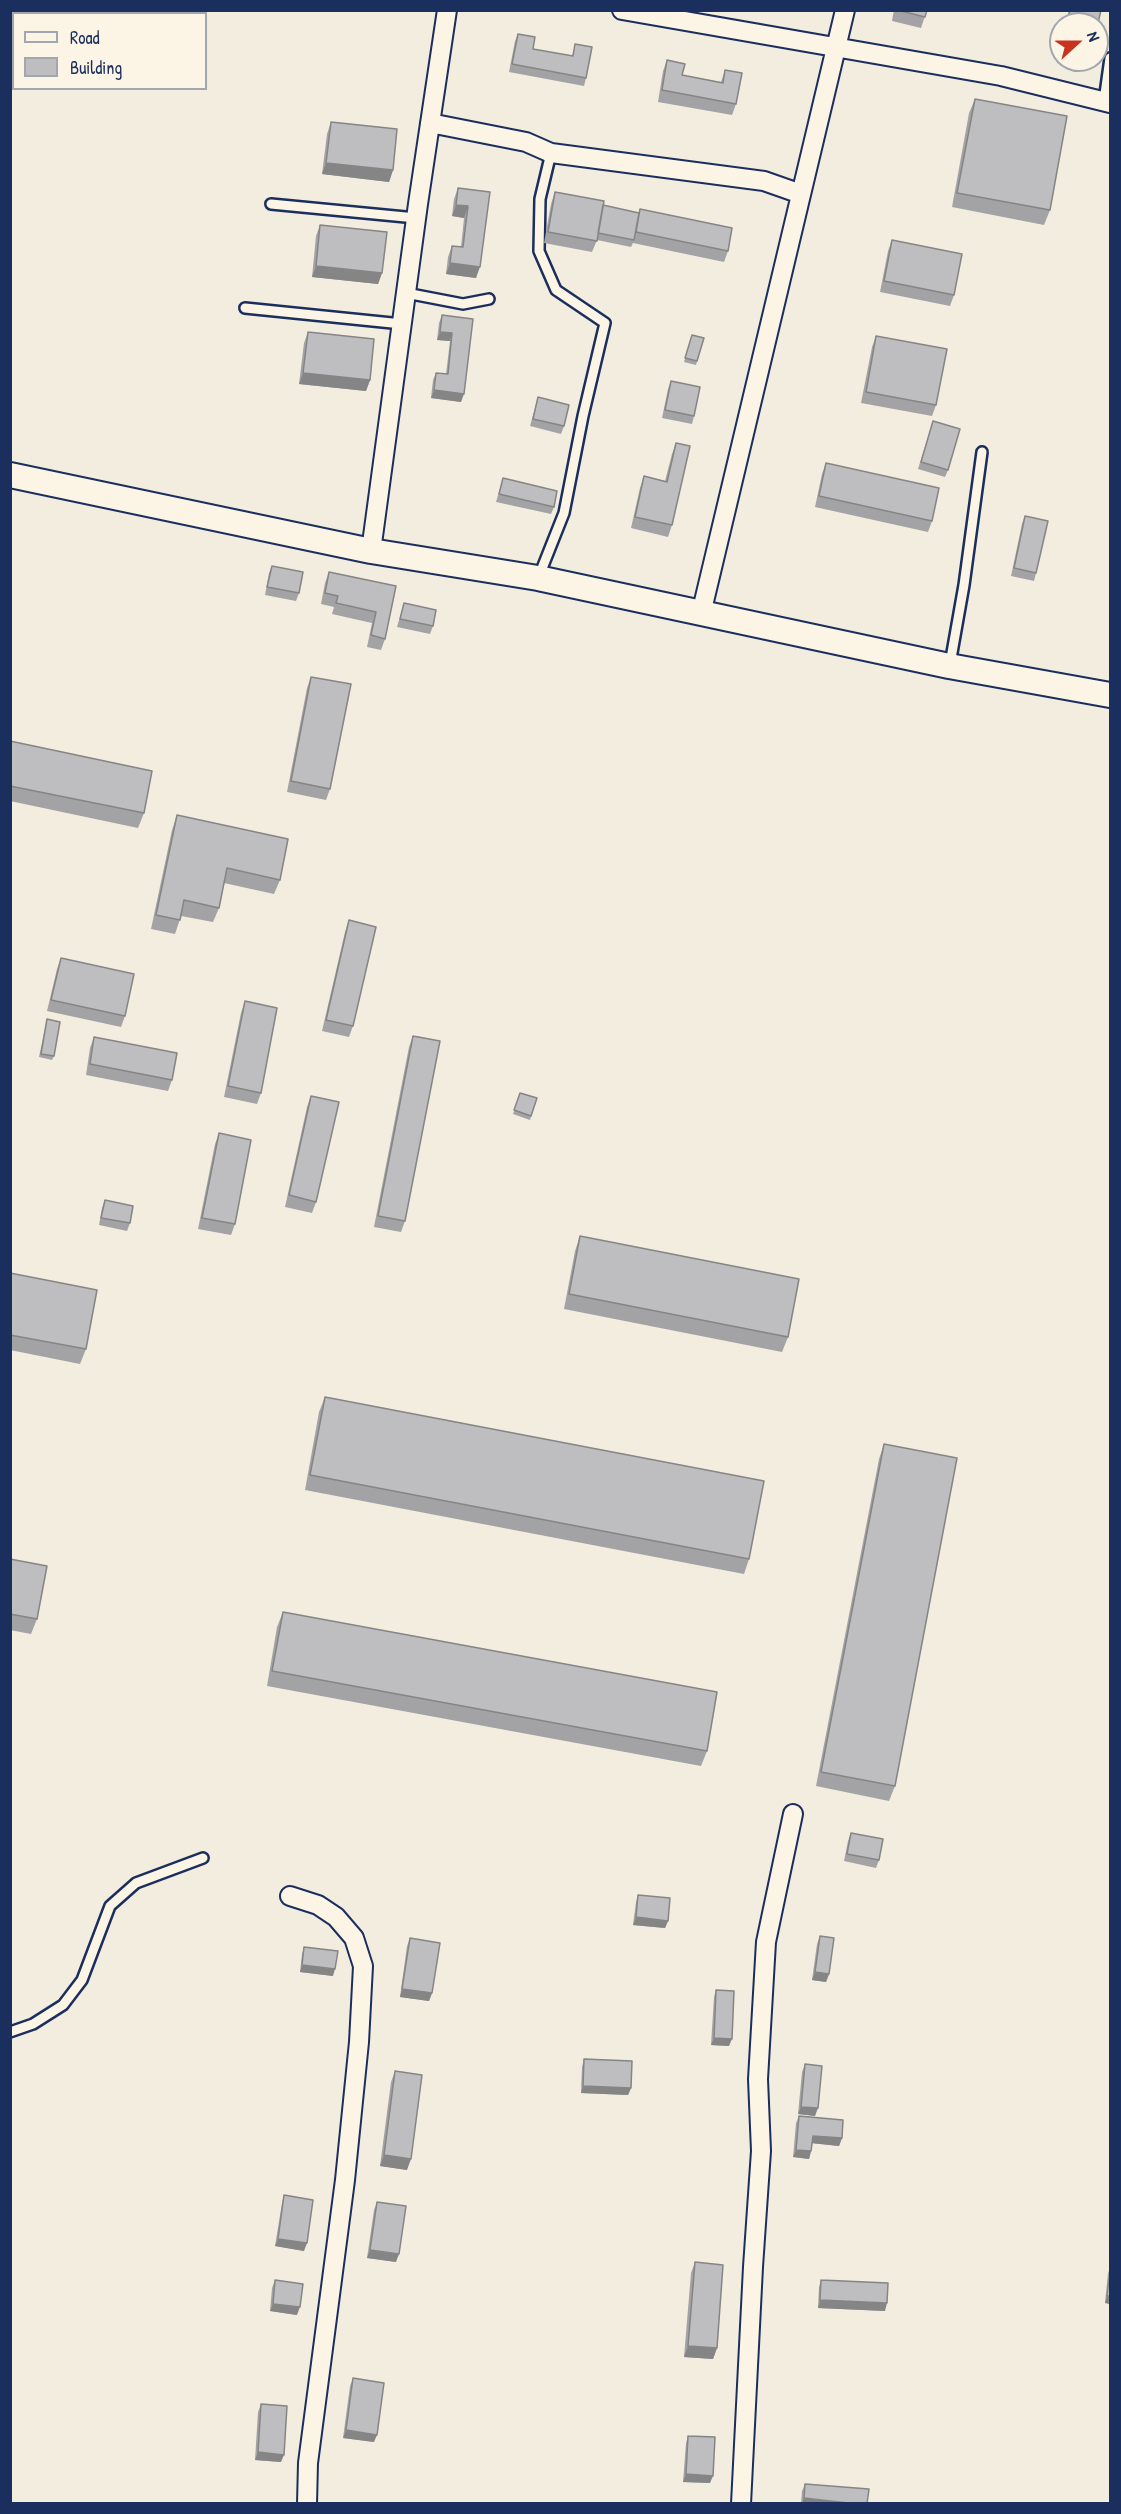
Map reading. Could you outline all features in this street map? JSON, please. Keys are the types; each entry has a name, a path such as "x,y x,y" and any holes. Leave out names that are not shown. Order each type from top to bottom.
{"main road":[{"path":"10,475 371,551 538,578 949,666 1110,695"}],"street":[{"path":"371,551 447,10"},
{"path":"622,10 1001,76 1107,102"},
{"path":"701,614 845,10"},
{"path":"430,123 526,142 551,153 764,181 801,194"},
{"path":"741,2504 761,2151 758,2079 766,1942 792,1814"},
{"path":"290,1896 318,1905 336,1917 354,1938 363,1966 359,2042 308,2463 307,2504"}],"lane":[{"path":"1107,102 1110,58"},
{"path":"538,578 564,513 583,416 605,323 556,290 538,251 540,199 551,153"},
{"path":"271,204 416,218"},
{"path":"406,294 463,304 489,299"},
{"path":"245,308 402,324"},
{"path":"949,666 964,585 982,452"},
{"path":"10,2032 33,2024 63,2005 82,1980 110,1906 136,1883 203,1858"}],"building":[{"path":"897,10 927,10 925,17"},
{"path":"1070,10 1101,10 1101,12 1070,12"},
{"path":"518,34 535,37 533,49 573,56 575,44 592,47 586,78 512,64"},
{"path":"667,60 685,64 682,75 723,83 725,70 742,73 736,104 662,90"},
{"path":"975,99 1067,116 1050,210 957,193"},
{"path":"331,122 397,129 393,170 326,163"},
{"path":"458,188 490,192 480,267 450,263 452,246 463,247 468,206 456,205"},
{"path":"555,192 604,201 597,241 548,232"},
{"path":"603,205 639,213 634,240 598,233"},
{"path":"640,209 732,228 728,251 636,232"},
{"path":"320,225 387,232 382,273 316,266"},
{"path":"892,240 962,254 954,295 884,281"},
{"path":"442,315 473,319 464,394 434,390 436,373 448,374 452,333 440,332"},
{"path":"308,332 374,339 370,380 303,373"},
{"path":"692,335 704,338 697,361 685,358"},
{"path":"876,336 947,349 936,405 866,392"},
{"path":"671,381 700,387 694,416 665,410"},
{"path":"538,397 569,405 564,426 533,419"},
{"path":"933,421 960,429 948,470 921,462"},
{"path":"676,443 690,446 672,525 635,517 644,476 667,482"},
{"path":"826,463 939,488 932,521 819,496"},
{"path":"503,478 557,491 554,507 499,494"},
{"path":"1025,516 1048,521 1036,573 1014,568"},
{"path":"272,566 303,572 299,593 267,587"},
{"path":"329,572 396,586 385,639 371,635 376,612 336,603 338,596 325,593"},
{"path":"404,603 436,610 433,626 400,619"},
{"path":"311,677 351,684 330,789 291,781"},
{"path":"10,741 152,771 144,813 10,786"},
{"path":"177,815 288,839 280,880 227,868 219,908 184,900 180,920 156,915"},
{"path":"349,920 376,927 353,1026 326,1020"},
{"path":"61,958 134,974 125,1016 51,1000"},
{"path":"245,1001 277,1008 261,1093 228,1086"},
{"path":"47,1019 60,1022 54,1056 41,1054"},
{"path":"413,1036 440,1041 405,1221 378,1216"},
{"path":"94,1037 177,1053 172,1080 90,1064"},
{"path":"520,1093 537,1098 531,1116 514,1110"},
{"path":"311,1096 339,1102 316,1202 289,1195"},
{"path":"219,1133 251,1140 235,1224 202,1218"},
{"path":"105,1200 133,1206 130,1223 101,1218"},
{"path":"580,1236 799,1279 788,1337 569,1294"},
{"path":"10,1273 97,1290 86,1349 10,1335"},
{"path":"325,1397 764,1481 749,1559 310,1475"},
{"path":"884,1444 957,1458 895,1786 821,1772"},
{"path":"10,1559 47,1566 37,1619 10,1614"},
{"path":"283,1612 717,1692 707,1751 272,1671"},
{"path":"851,1833 883,1839 879,1860 847,1854"},
{"path":"638,1895 670,1898 668,1921 636,1917"},
{"path":"820,1936 834,1938 829,1974 815,1972"},
{"path":"410,1938 440,1943 432,1993 402,1989"},
{"path":"304,1947 338,1951 335,1969 302,1965"},
{"path":"716,1990 734,1991 732,2039 714,2038"},
{"path":"584,2059 632,2061 631,2088 583,2086"},
{"path":"805,2064 822,2066 818,2108 801,2107"},
{"path":"395,2071 422,2075 411,2159 384,2155"},
{"path":"799,2116 843,2120 842,2138 813,2136 811,2151 796,2150"},
{"path":"284,2195 313,2200 307,2243 278,2239"},
{"path":"377,2202 406,2206 399,2254 370,2250"},
{"path":"695,2262 723,2265 717,2348 688,2346"},
{"path":"1110,2272 1110,2296 1107,2296"},
{"path":"275,2280 303,2284 300,2307 273,2304"},
{"path":"821,2280 888,2283 887,2303 820,2300"},
{"path":"353,2378 384,2383 377,2435 346,2430"},
{"path":"261,2404 287,2406 284,2455 258,2452"},
{"path":"688,2436 715,2437 713,2476 686,2474"},
{"path":"805,2484 869,2489 867,2504 804,2498"}]}
